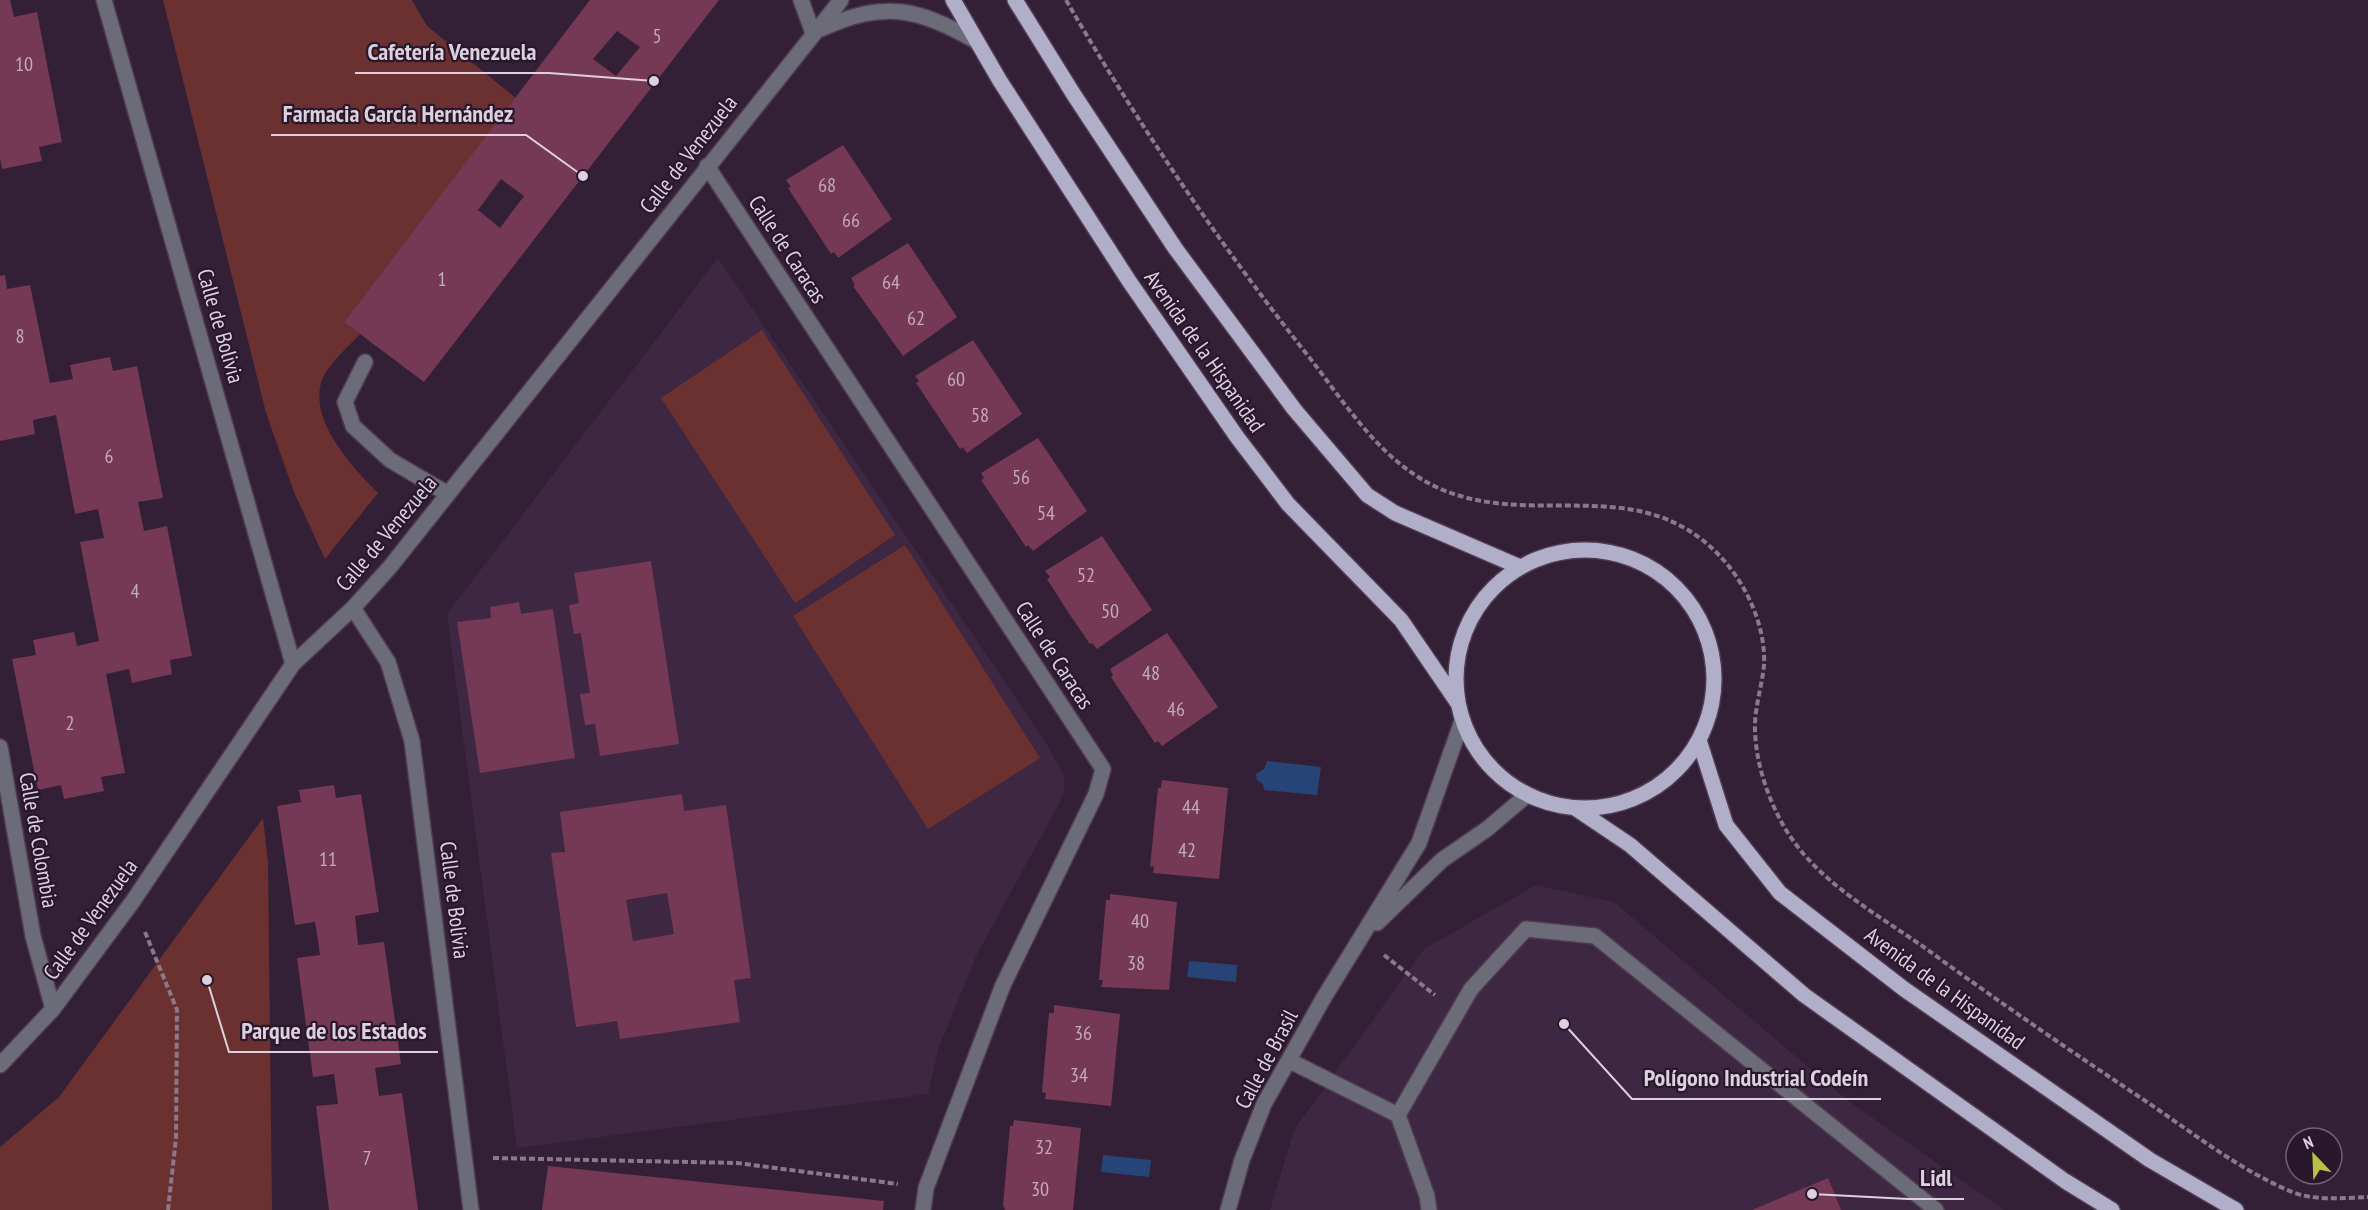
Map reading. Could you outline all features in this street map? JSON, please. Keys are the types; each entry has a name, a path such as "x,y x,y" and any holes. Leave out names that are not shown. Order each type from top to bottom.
{"main road":[{"name":"Avenida de la Hispanidad","path":"953,0 1129,281 1237,437 1288,504 1401,620 1457,702"},
{"name":"Avenida de la Hispanidad","path":"1015,0 1074,95 1175,248 1294,409 1367,495 1395,513 1520,567"},
{"path":"1601,550 1641,561 1675,585 1700,619 1713,658 1713,700 1699,740 1677,770 1647,792 1612,805 1575,808 1550,804 1527,795 1487,764 1462,721 1457,702 1456,662 1467,624 1489,591 1520,567 1559,551 1601,550"},
{"name":"Avenida de la Hispanidad","path":"1699,740 1726,825 1780,893 1904,989 2150,1160 2236,1210"},
{"path":"1575,808 1630,845 1804,995 2065,1181 2112,1210"}],"street":[{"name":"Calle de Bolivia","path":"104,0 293,664"},
{"path":"801,0 813,33"},
{"name":"Calle de Venezuela","path":"0,1065 53,1010 133,901 293,664 353,608 448,494 841,0"},
{"name":"Calle de Venezuela","path":"813,33 843,17 888,7 933,17 976,40"},
{"name":"Calle de Caracas","path":"707,166 1103,769 1096,794 1003,985 926,1188 923,1210"},
{"path":"365,362 345,402 353,426 390,460 448,494"},
{"name":"Calle de Bolivia","path":"353,608 388,662 412,741 471,1210"},
{"name":"Calle de Brasil","path":"1228,1210 1242,1160 1264,1104 1323,999 1419,843 1462,721"},
{"name":"Calle de Colombia","path":"0,747 33,936 53,1010"},
{"name":"Calle de Brasil","path":"1362,938 1442,860 1486,829 1527,795"},
{"path":"1398,1115 1471,989 1526,929 1595,936 1936,1210"},
{"path":"1290,1060 1398,1115 1427,1196 1429,1210"}],"path":[{"path":"1066,0 1159,147 1275,314 1365,429 1408,472 1452,493 1504,505 1598,505 1662,516 1682,526 1717,553 1740,584 1755,611 1764,642 1764,668 1755,730 1761,768 1770,796 1781,822 1798,849 1830,881 2045,1034 2256,1176 2300,1195 2368,1197"},
{"path":"133,901 177,1010 176,1138 168,1210"},
{"path":"1362,938 1459,1013"},
{"path":"466,1158 737,1163 926,1188"}],"shaded area":[{"path":"163,0 412,0 427,26 516,98 344,322 360,334 337,357 326,372 320,388 320,405 333,438 355,469 378,493 325,559 294,492 266,413"},
{"path":"718,258 1046,743 1064,776 1065,786 1060,802 976,956 938,1050 928,1094 517,1148 447,614"},
{"path":"762,330 895,535 795,603 661,398"},
{"path":"905,545 1040,758 928,829 793,616"},
{"path":"263,818 268,862 272,1210 0,1210 0,1147 59,1097"},
{"path":"1536,885 1614,902 1847,1100 2004,1210 1270,1210 1294,1130 1424,949"}],"water":[{"path":"1267,761 1321,767 1317,795 1264,790 1256,774 1264,769"},
{"path":"1189,961 1237,965 1236,982 1187,977"},
{"path":"1103,1155 1151,1160 1149,1177 1101,1172"}],"building":[{"path":"0,0 10,0 14,17 37,12 62,142 39,147 42,161 2,169 0,158"},
{"path":"590,0 719,0 424,382 344,322","holes":["617,31 640,47 616,76 593,59","501,179 524,196 500,228 478,210"]},
{"path":"843,145 892,219 838,258 834,252 831,254 788,188 791,187 786,180"},
{"path":"908,243 957,317 903,356 853,286 855,285 851,278"},
{"path":"5,275 7,289 30,285 50,383 73,379 70,365 110,357 113,371 137,366 163,498 138,502 144,531 167,526 192,656 170,660 172,674 132,683 129,669 106,674 125,773 101,777 104,791 64,799 61,785 38,790 12,659 36,655 33,640 74,632 77,646 99,641 80,542 104,538 98,509 75,514 56,415 33,420 35,434 0,441 0,276"},
{"path":"973,340 1022,414 967,453 963,447 960,449 916,383 919,381 915,376"},
{"path":"1038,438 1087,511 1033,551 1028,545 1026,547 981,480 984,478 981,473"},
{"path":"1102,536 1152,610 1097,649 1092,643 1090,644 1068,612 1047,579 1050,577 1045,571"},
{"path":"651,561 679,744 600,756 595,724 585,725 580,694 590,693 581,633 574,634 569,605 579,603 574,573"},
{"path":"519,602 521,614 553,609 575,758 480,773 457,622 491,618 490,607"},
{"path":"1167,633 1218,707 1162,746 1158,741 1155,743 1111,677 1113,675 1110,669"},
{"path":"1162,780 1228,788 1219,879 1153,873 1154,866 1150,867 1158,788 1161,788"},
{"path":"334,785 336,798 361,794 379,912 355,916 358,945 384,942 401,1064 375,1068 379,1096 402,1093 418,1210 329,1210 316,1106 338,1104 334,1074 313,1077 297,958 320,955 315,922 295,925 277,806 301,802 299,790"},
{"path":"682,794 684,811 726,805 751,978 734,980 740,1022 620,1039 617,1021 576,1027 551,853 565,852 560,812","holes":["667,893 674,934 633,941 626,900"]},
{"path":"1110,894 1177,902 1169,990 1101,987 1103,980 1099,980 1106,900 1110,900"},
{"path":"1054,1005 1120,1014 1111,1106 1045,1099 1046,1093 1042,1092 1049,1013 1054,1013"},
{"path":"1014,1120 1081,1128 1073,1210 1005,1210 1003,1205 1010,1126 1013,1126"},
{"path":"548,1166 884,1201 883,1210 542,1210"},
{"path":"1828,1178 1841,1210 1752,1210"}],"place":[{"name":"Cafetería Venezuela","path":"654,81"},
{"name":"Farmacia García Hernández","path":"583,176"},
{"name":"Parque de los Estados","path":"207,980"},
{"name":"Polígono Industrial Codeín","path":"1564,1024"},
{"name":"Lidl","path":"1812,1194"}]}
